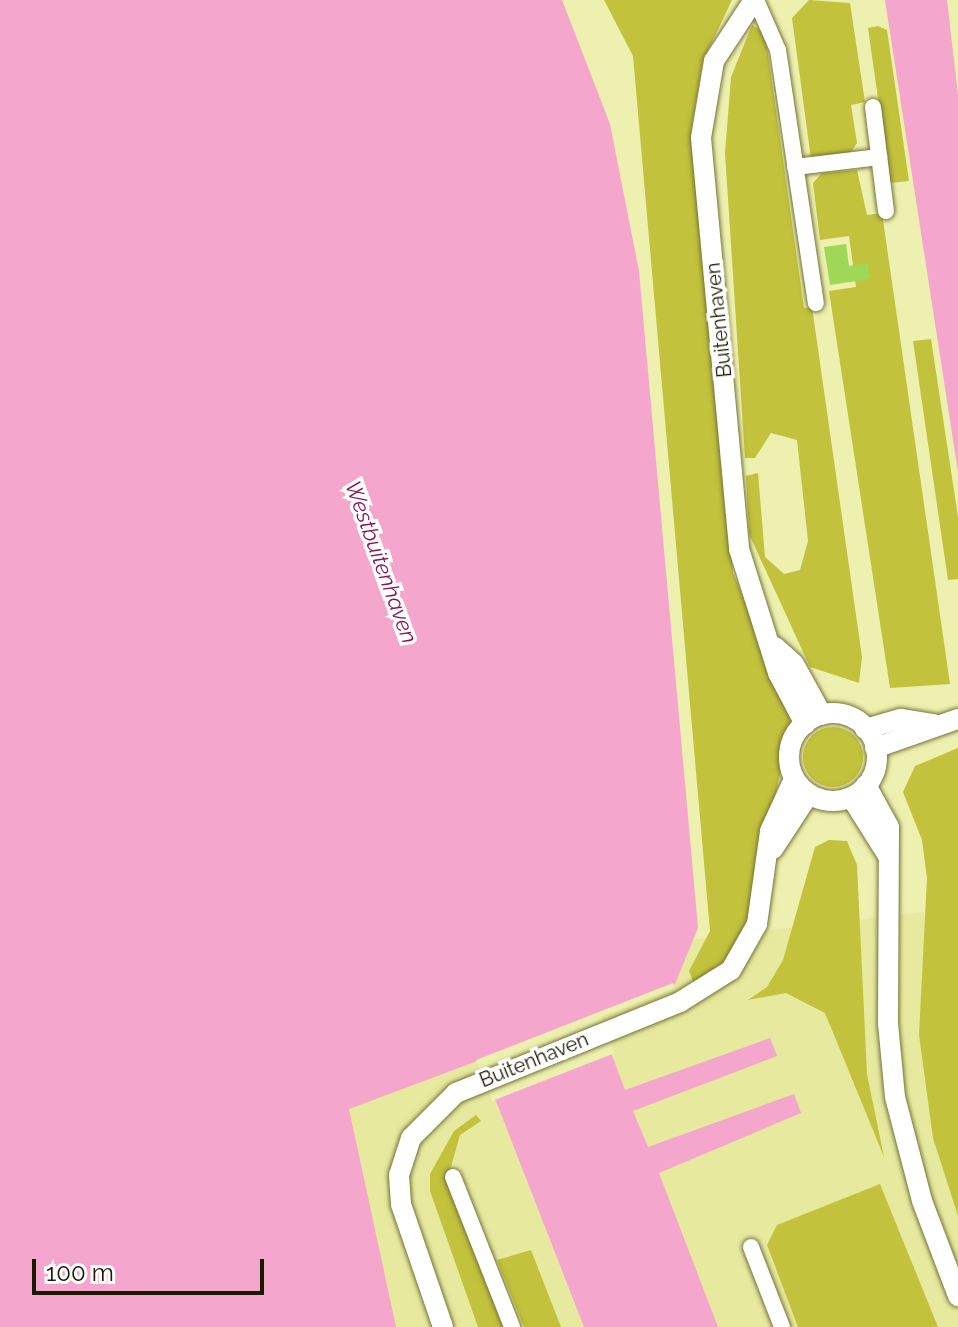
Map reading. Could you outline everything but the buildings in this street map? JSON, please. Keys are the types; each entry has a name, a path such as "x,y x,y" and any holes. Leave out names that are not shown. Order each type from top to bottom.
{"main road":[{"name":"Buitenhaven","path":"755,0 714,61 701,138 736,529 754,606 775,647 778,673 813,720"},
{"path":"875,748 865,729 850,717 813,720 790,748 802,786 859,791 889,827 895,1097 922,1201 958,1296"},
{"path":"865,729 901,719 934,724"},
{"path":"859,791 875,748 934,724 958,719"},
{"name":"Buitenhaven","path":"443,1327 401,1204 402,1155 442,1103 483,1080 708,989 744,954 773,849 770,831 802,786"}],"street":[{"name":"Buitenhaven","path":"755,0 774,29 816,303"},
{"path":"873,107 886,211"},
{"path":"795,167 879,157"},
{"path":"453,1177 512,1327"},
{"path":"751,1247 782,1327"}],"shaded area":[{"path":"604,0 732,0 703,61 691,131 733,573 790,709 790,727 749,920 732,957 695,987 689,971 710,931 633,56"},
{"path":"809,0 850,3 865,102 851,105 857,143 849,155 811,159 792,18"},
{"path":"752,25 765,33 804,308 812,307 862,657 859,683 810,667 749,534 746,476 758,473 765,557 784,574 800,570 808,541 797,440 771,433 755,458 745,458 725,153 731,77"},
{"path":"878,26 887,30 909,181 890,183 868,28"},
{"path":"857,170 867,215 882,213 950,684 890,688 829,291 856,287 849,236 820,240 813,183 822,173"},
{"path":"931,339 958,517 958,579 948,580 913,341"},
{"path":"833,727 845,729 854,736 861,745 861,769 854,778 845,785 833,787 821,785 812,778 805,769 803,757 805,745 812,736 821,729"},
{"path":"958,748 958,1216 933,1138 919,1035 927,878 922,840 903,792 915,766"},
{"path":"829,840 847,841 857,865 867,1074 884,1157 825,1013 786,993 748,1000 767,987 783,960 815,847"},
{"path":"958,908 958,1327 377,1327 337,1088 670,942"},
{"path":"476,1115 481,1121 460,1135 447,1181 504,1327 478,1327 430,1191 430,1174 454,1131"},
{"path":"880,1184 938,1327 798,1327 767,1245 777,1225"},
{"path":"531,1250 561,1327 524,1327 497,1260"}],"water":[{"name":"Westbuitenhaven","path":"0,0 562,0 610,124 639,271 698,928 675,984 597,1015 625,1090 770,1038 777,1056 633,1111 648,1147 794,1094 801,1113 659,1173 718,1327 584,1327 480,1060 349,1109 396,1327 0,1327"},
{"path":"885,0 947,0 958,95 958,472"}],"pier":[{"path":"673,983 675,988 601,1017 615,1053 492,1101 476,1060"}]}
